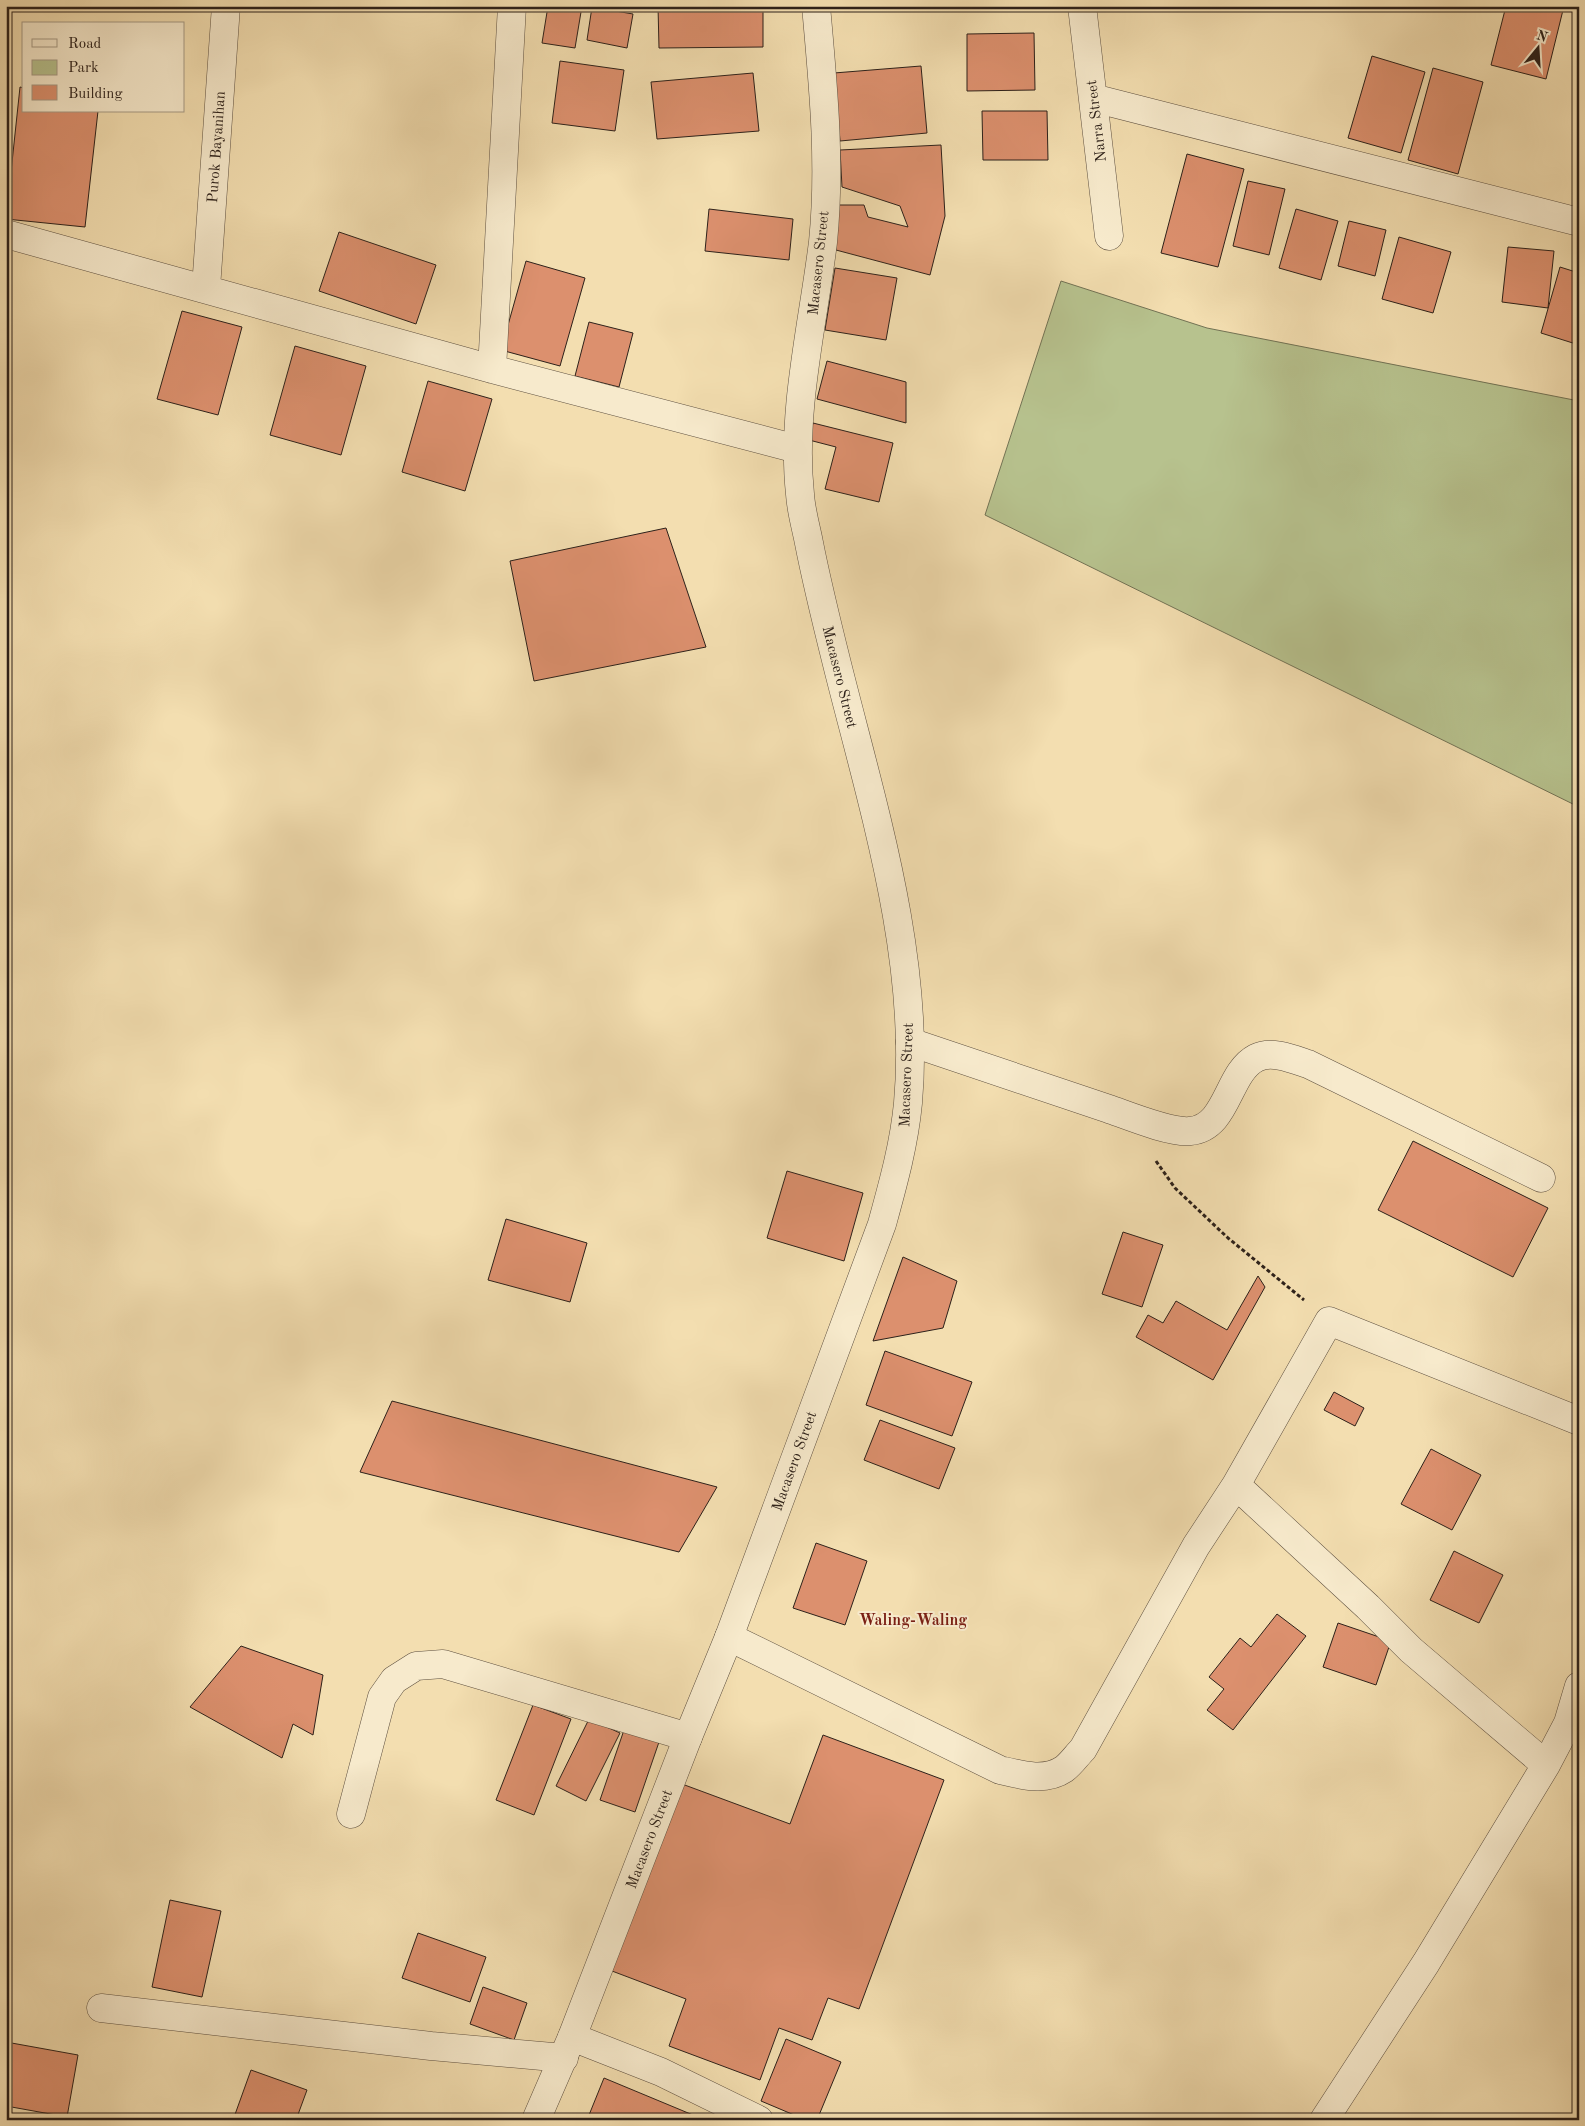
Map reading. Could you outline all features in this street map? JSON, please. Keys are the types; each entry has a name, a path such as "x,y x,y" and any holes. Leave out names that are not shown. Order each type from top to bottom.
{"street":[{"name":"Purok Bayanihan","path":"206,288 226,6"},
{"path":"492,369 512,6"},
{"name":"Macasero Street","path":"536,2120 568,2047 729,1636 882,1224 900,1158 908,1103 910,1042 906,983 890,882 818,585 800,496 797,448 804,378 823,238 827,132 816,6"},
{"name":"Narra Street","path":"1082,6 1109,236"},
{"path":"1093,98 1579,222"},
{"path":"6,234 492,369 797,448"},
{"path":"910,1042 1124,1114 1188,1132 1200,1130 1211,1122 1245,1066 1257,1057 1290,1058 1308,1064 1541,1178"},
{"path":"729,1636 1000,1770 1028,1776 1050,1776 1065,1769 1083,1749 1196,1546 1236,1485 1329,1321 1579,1421"},
{"path":"1236,1485 1368,1607 1410,1650 1546,1765"},
{"path":"351,1814 382,1697 394,1680 416,1666 443,1664 688,1737"},
{"path":"1324,2120 1426,1963 1546,1765 1568,1723 1579,1686"},
{"path":"101,2008 431,2046 568,2047 661,2072 759,2120"}],"path":[{"path":"1152,1155 1175,1188 1228,1238 1329,1321"}],"green space":[{"path":"1061,281 1207,328 1579,401 1579,807 985,515"}],"building":[{"path":"119,6 182,6 182,10 119,10"},
{"path":"548,6 582,6 575,48 542,43"},
{"path":"658,6 763,6 763,47 659,48"},
{"path":"1506,6 1564,6 1546,79 1491,65"},
{"path":"592,7 633,14 627,48 587,40"},
{"path":"1034,33 1035,90 967,91 967,34"},
{"path":"1372,56 1425,72 1401,153 1348,138"},
{"path":"560,61 624,70 615,131 552,123"},
{"path":"921,66 927,133 840,141 834,73"},
{"path":"1433,68 1483,82 1458,174 1408,160"},
{"path":"753,73 759,131 657,139 651,82"},
{"path":"20,87 22,88 22,112 98,112 85,227 6,219"},
{"path":"982,111 1047,111 1048,160 983,160"},
{"path":"941,145 945,216 930,275 836,250 836,205 864,205 868,217 908,227 900,206 842,187 840,150"},
{"path":"1187,154 1244,169 1218,267 1161,253"},
{"path":"1248,181 1285,189 1269,255 1233,246"},
{"path":"709,209 793,219 789,260 705,251"},
{"path":"1296,209 1338,221 1321,280 1279,268"},
{"path":"1349,221 1386,230 1375,276 1338,266"},
{"path":"339,232 436,265 416,324 319,291"},
{"path":"1399,237 1451,252 1433,313 1382,299"},
{"path":"1508,247 1554,251 1548,308 1502,302"},
{"path":"526,261 585,278 560,366 501,350"},
{"path":"1560,267 1579,273 1579,336 1576,344 1541,333"},
{"path":"835,268 897,278 886,340 825,330"},
{"path":"182,311 242,327 218,415 157,399"},
{"path":"589,322 633,333 619,387 575,376"},
{"path":"295,346 366,366 341,455 270,435"},
{"path":"827,361 906,382 906,423 817,399"},
{"path":"428,381 492,399 465,491 402,472"},
{"path":"813,423 893,443 879,502 825,489 836,447 809,440"},
{"path":"666,528 706,647 534,681 510,561"},
{"path":"1413,1141 1548,1208 1513,1277 1378,1210"},
{"path":"787,1171 863,1193 844,1261 767,1238"},
{"path":"506,1219 587,1243 570,1302 488,1280"},
{"path":"1123,1232 1163,1245 1142,1307 1102,1294"},
{"path":"903,1257 957,1281 943,1328 873,1341"},
{"path":"1258,1276 1265,1287 1213,1380 1136,1337 1148,1315 1163,1323 1176,1301 1227,1330"},
{"path":"885,1351 972,1382 952,1436 866,1405"},
{"path":"1334,1392 1364,1408 1355,1426 1324,1410"},
{"path":"392,1401 717,1487 679,1552 360,1472"},
{"path":"880,1420 955,1448 939,1489 864,1460"},
{"path":"1431,1449 1481,1475 1452,1530 1401,1504"},
{"path":"816,1543 867,1561 845,1625 793,1608"},
{"path":"1454,1551 1503,1575 1479,1623 1430,1600"},
{"path":"1277,1614 1306,1636 1233,1730 1207,1710 1224,1689 1209,1677 1240,1638 1251,1647"},
{"path":"1338,1623 1391,1641 1376,1685 1323,1667"},
{"path":"241,1646 323,1675 313,1735 293,1724 282,1758 190,1707"},
{"path":"533,1705 571,1719 534,1815 496,1800"},
{"path":"589,1719 620,1733 586,1801 556,1786"},
{"path":"624,1730 659,1742 635,1812 600,1800"},
{"path":"823,1735 944,1780 859,2009 828,1998 812,2040 779,2028 760,2080 669,2046 686,1999 612,1971 682,1784 790,1824"},
{"path":"170,1900 221,1911 202,1997 152,1987"},
{"path":"418,1933 486,1957 470,2002 402,1978"},
{"path":"483,1987 527,2003 514,2040 470,2024"},
{"path":"786,2039 841,2062 817,2120 806,2120 761,2101"},
{"path":"6,2042 78,2055 67,2117 6,2106"},
{"path":"251,2070 307,2090 296,2120 233,2120"},
{"path":"604,2078 705,2120 587,2120"}],"district":[{"name":"Waling-Waling","path":"913,1619"}]}
